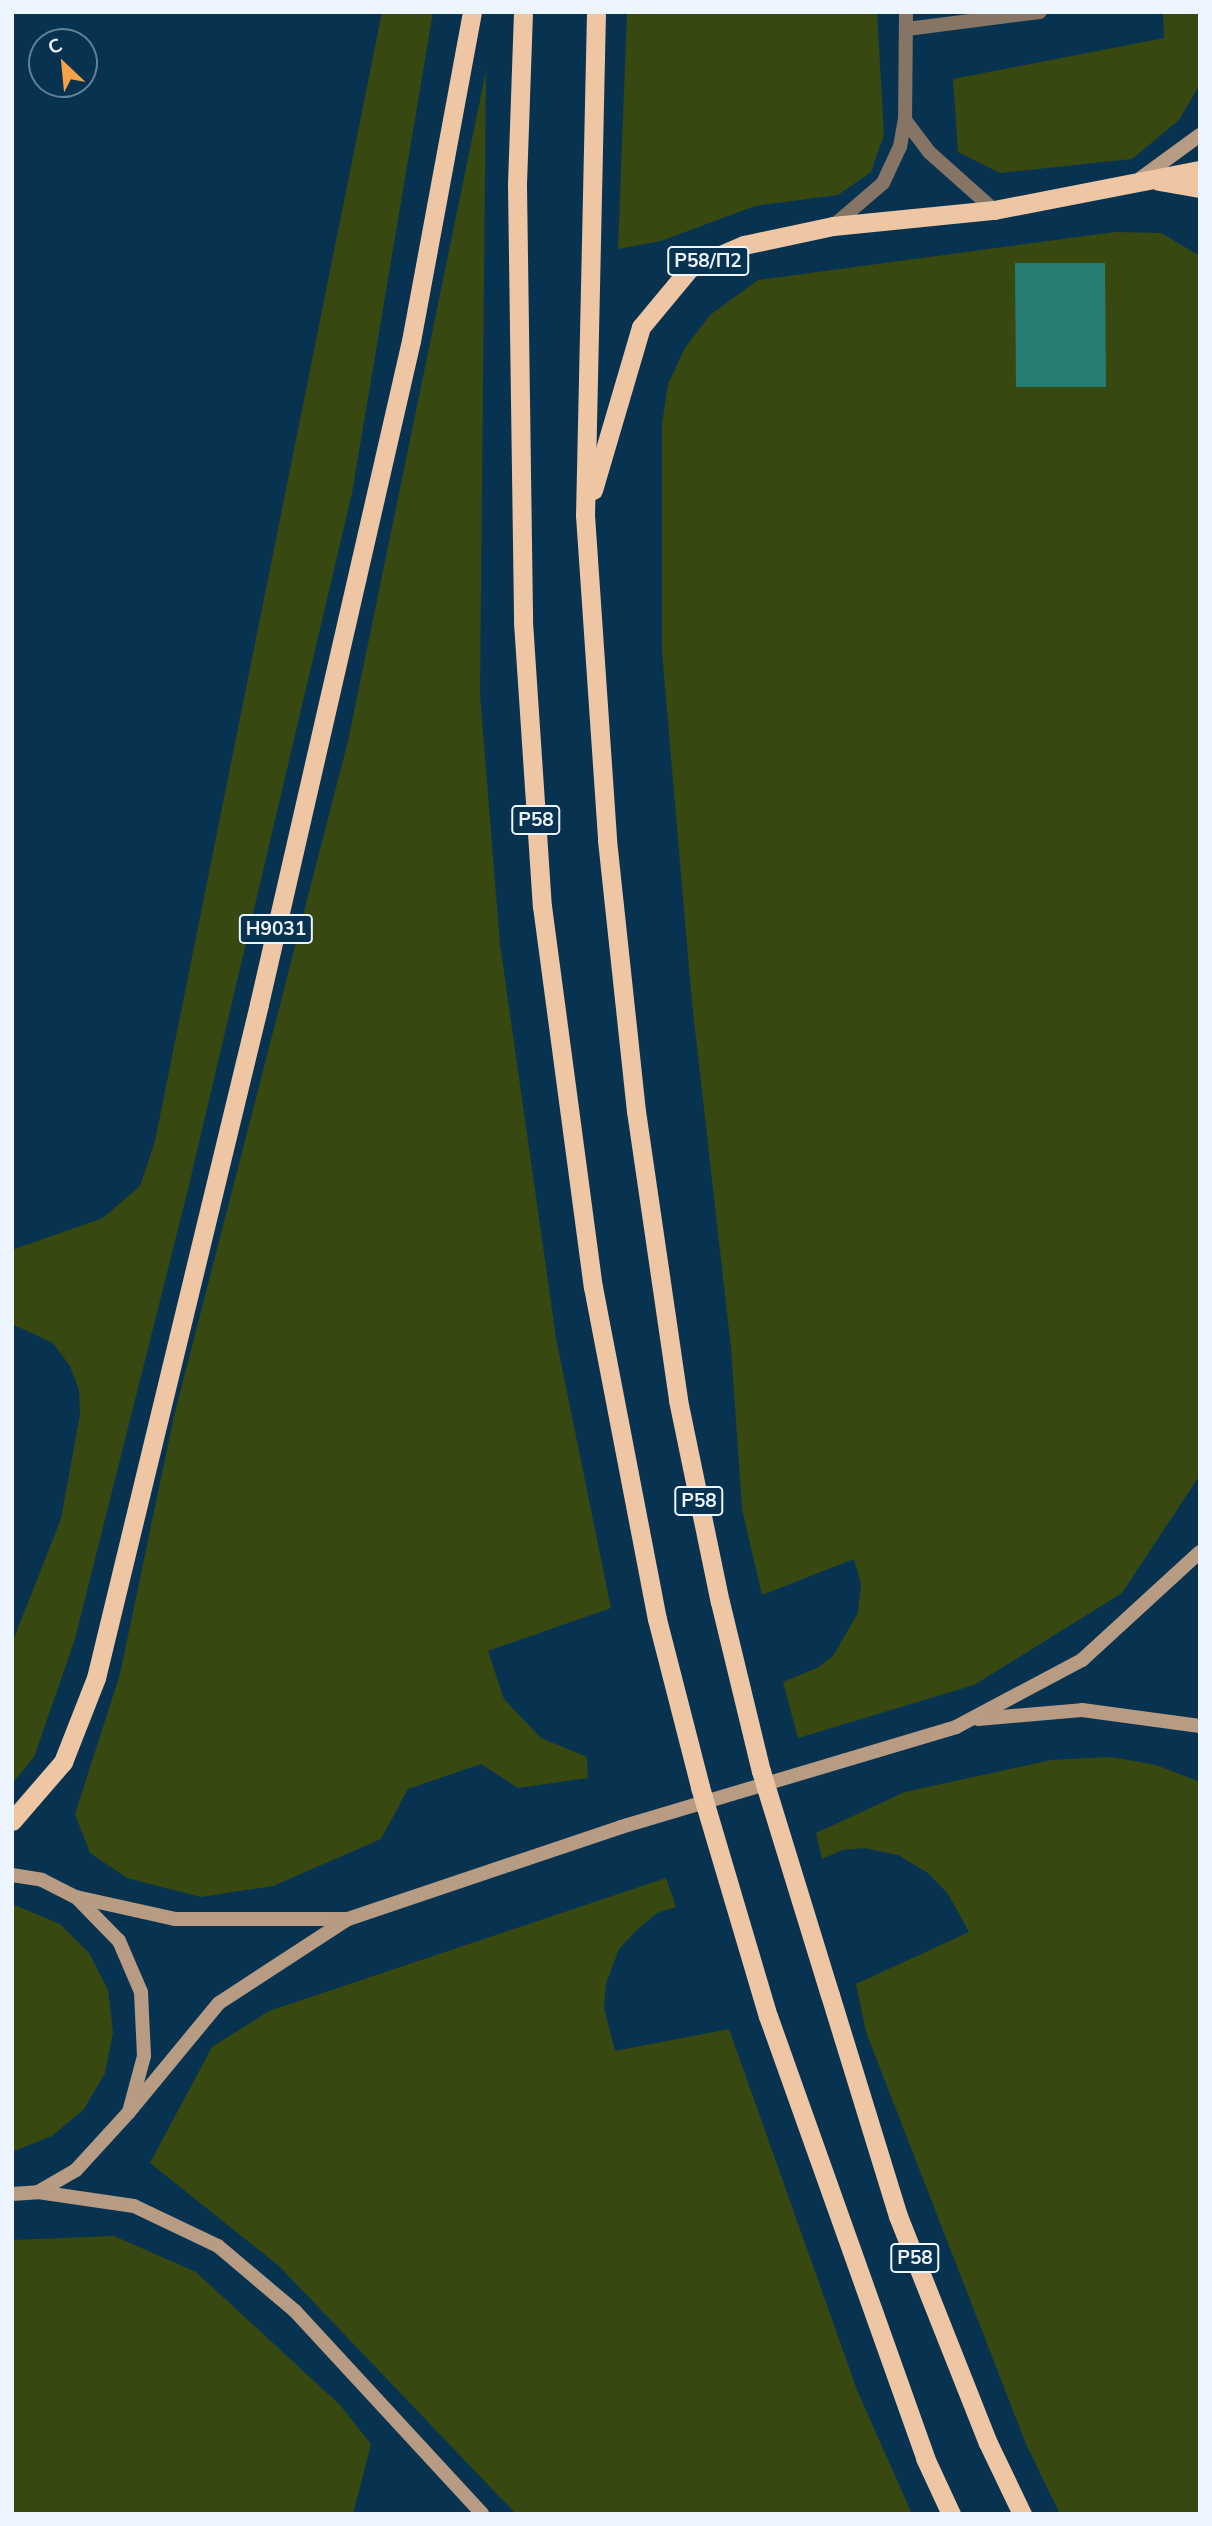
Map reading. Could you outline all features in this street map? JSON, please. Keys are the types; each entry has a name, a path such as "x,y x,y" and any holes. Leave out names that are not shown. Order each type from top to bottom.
{"highway":[{"name":"Н9031","path":"12,1821 63,1762 96,1678 259,1004 411,341 471,12"},
{"name":"Р58","path":"523,12 517,185 523,622 542,906 593,1287 657,1619 700,1787 768,2016 925,2458 951,2514"},
{"name":"Р58","path":"596,12 585,515 607,840 636,1111 678,1400 720,1602 761,1771 898,2216 988,2443 1022,2514"},
{"name":"Р58/П2","path":"585,515 641,327 690,268 744,245 833,226 994,210 1141,178 1200,170"},
{"name":"Р58/П2","path":"1141,178 1200,188"}],"main road":[{"name":"Р58/П2","path":"1141,178 1200,135"},
{"path":"974,1720 1082,1660 1200,1552"},
{"path":"38,2192 76,2170 129,2112 219,2003 348,1919 621,1827 974,1720 1082,1710 1200,1726"},
{"path":"12,1875 42,1880 76,1897 175,1919 348,1919"},
{"path":"76,1897 119,1941 141,1992 144,2056 129,2112"},
{"path":"12,2194 38,2192 134,2206 218,2246 295,2311 482,2514"}],"lane":[{"path":"833,226 883,183 900,147 905,120 906,12"},
{"path":"907,29 1040,12"},
{"path":"905,120 929,152 994,210"}],"shaded area":[{"path":"382,12 433,12 352,493 189,1185 75,1639 34,1757 12,1784 12,1643 61,1519 80,1414 79,1390 70,1366 53,1343 12,1324 12,1250 103,1218 140,1186 155,1141"},
{"path":"627,12 877,12 884,135 871,172 838,195 755,206 661,241 618,249"},
{"path":"1163,12 1200,12 1200,84 1179,120 1132,159 1000,173 958,152 953,79 1164,38"},
{"path":"486,71 480,695 500,944 556,1338 611,1608 488,1651 504,1699 541,1738 587,1757 588,1778 518,1788 481,1764 408,1789 381,1839 273,1886 201,1897 127,1878 90,1853 75,1814 120,1674 174,1416 348,741"},
{"path":"1115,232 1161,233 1200,256 1200,1475 1122,1593 974,1685 798,1738 783,1682 817,1668 833,1656 858,1613 861,1584 854,1559 762,1595 742,1509 731,1348 692,1003 662,652 662,424 668,384 685,348 710,315 758,280"},
{"path":"1015,263 1105,263 1106,387 1016,387"},
{"path":"1111,1757 1156,1765 1200,1782 1200,2514 1060,2514 1026,2444 866,2032 856,1984 969,1932 948,1894 928,1873 898,1855 864,1848 842,1850 822,1859 816,1833 905,1792 1051,1760"},
{"path":"666,1878 676,1907 657,1913 619,1949 606,1984 604,2008 615,2051 729,2029 857,2390 912,2514 516,2514 279,2266 150,2163 212,2047 269,2011"},
{"path":"12,1904 60,1924 89,1953 108,1990 113,2032 105,2073 84,2109 52,2136 12,2152"},
{"path":"114,2236 196,2272 340,2405 371,2444 353,2514 12,2514 12,2240"}]}
